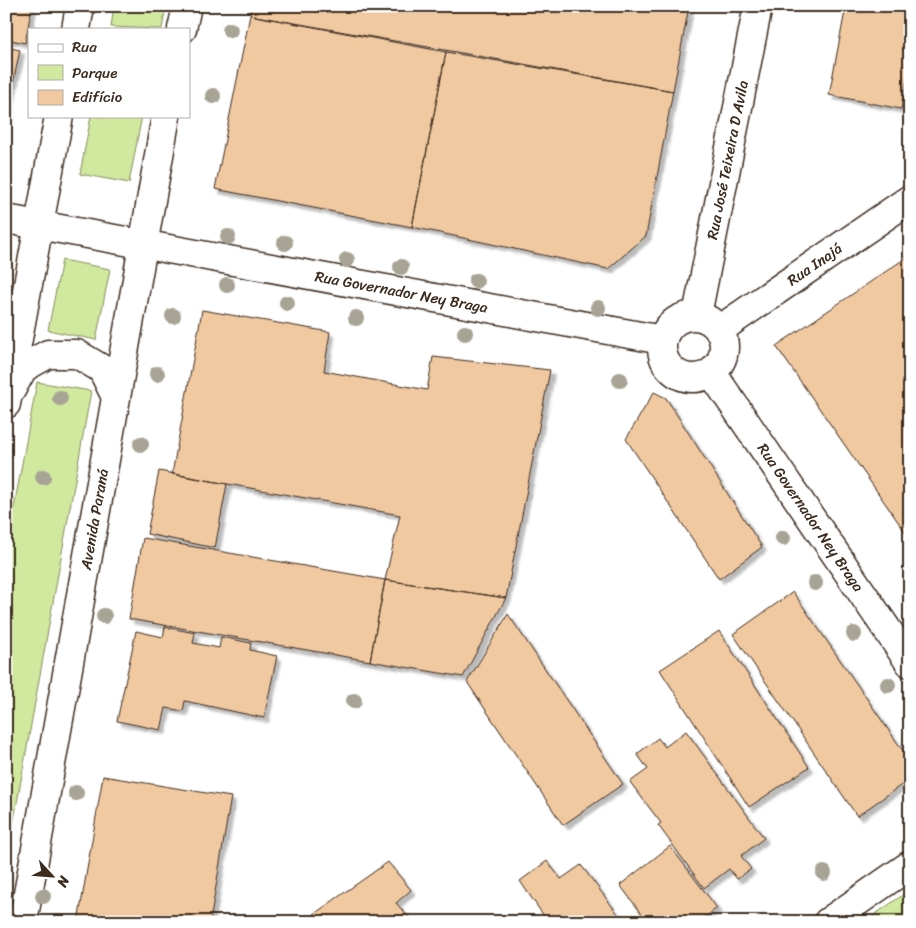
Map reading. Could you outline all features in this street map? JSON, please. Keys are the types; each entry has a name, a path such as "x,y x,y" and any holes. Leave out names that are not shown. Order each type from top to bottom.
{"street":[{"path":"182,28 187,6"},
{"name":"Rua José Teixeira D Avila","path":"708,322 758,6"},
{"path":"7,399 59,118"},
{"name":"Avenida Paraná","path":"22,922 166,118"},
{"name":"Rua Inajá","path":"708,322 910,199"},
{"path":"6,219 38,225"},
{"name":"Rua Governador Ney Braga","path":"38,225 662,340"},
{"path":"687,316 708,322 722,334 725,344 724,355 719,365 703,377 692,378 674,372 667,365 662,355 662,340 669,326 687,316"},
{"path":"7,399 23,368 48,354 77,354 102,369 115,396"},
{"name":"Rua Governador Ney Braga","path":"712,372 910,663"},
{"path":"828,922 910,865"}],"green space":[{"path":"114,6 166,6 162,28 111,27"},
{"path":"91,118 142,118 129,183 80,174"},
{"path":"62,260 110,269 96,340 48,330"},
{"path":"37,382 91,391 6,864 6,551"},
{"path":"910,890 910,922 864,922"}],"building":[{"path":"6,6 32,6 25,43 6,39"},
{"path":"251,6 689,6 673,91 250,15"},
{"path":"846,6 910,6 910,62 901,109 829,95"},
{"path":"250,15 446,52 412,227 215,189"},
{"path":"6,47 20,50 6,117"},
{"path":"446,52 673,91 646,236 608,269 412,227"},
{"path":"910,255 910,539 776,346"},
{"path":"202,310 330,332 324,371 427,390 433,357 550,370 506,598 385,580 400,515 172,474"},
{"path":"654,392 666,398 762,547 719,579 626,439"},
{"path":"159,471 227,484 215,548 147,534"},
{"path":"143,538 385,580 370,661 129,619"},
{"path":"385,580 506,598 463,677 370,661"},
{"path":"793,592 910,761 910,779 857,816 733,634"},
{"path":"508,614 623,784 563,825 467,682"},
{"path":"165,627 195,633 193,643 219,648 221,637 251,643 250,650 277,656 264,718 185,701 183,711 166,708 161,730 117,721 136,631 163,637"},
{"path":"719,631 809,767 749,807 660,670"},
{"path":"686,731 764,838 741,856 751,869 737,879 729,869 704,888 658,825 661,823 630,782 648,769 637,754 658,738 665,747"},
{"path":"103,776 231,797 210,922 78,922"},
{"path":"670,846 717,908 699,922 648,922 620,885"},
{"path":"547,861 561,879 581,865 624,922 548,922 520,881"},
{"path":"388,862 411,890 396,903 413,922 320,922 314,914"}]}
